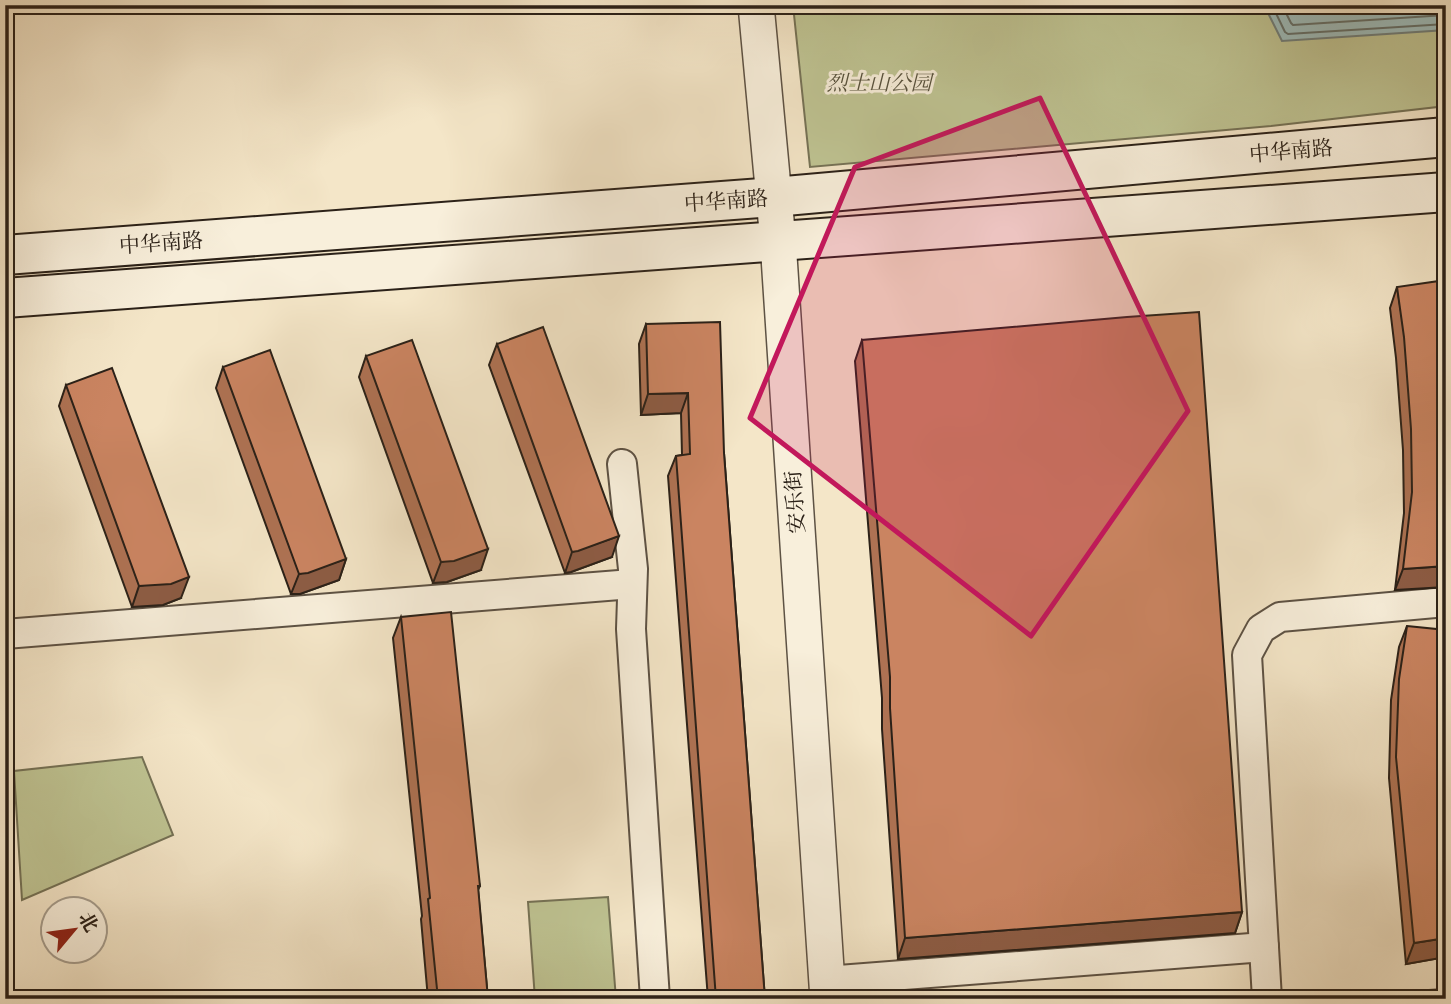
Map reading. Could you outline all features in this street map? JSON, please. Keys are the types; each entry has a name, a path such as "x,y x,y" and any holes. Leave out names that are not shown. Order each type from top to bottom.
{"main road":[{"name":"中华南路","path":"5,255 774,197 1446,137"},
{"name":"中华南路","path":"5,298 1446,192"}],"street":[{"name":"安乐街","path":"755,5 778,241 827,990"},
{"path":"622,464 633,569 631,629 655,999"},
{"path":"5,634 632,584"},
{"path":"1267,999 1247,655 1261,629 1280,617 1446,602"},
{"path":"827,990 1264,947"}],"highlighted area":[{"path":"1040,98 1188,411 1031,636 750,418 855,167"}],"green space":[{"name":"烈士山公园","path":"793,5 1446,5 1446,106 1271,126 810,167"},
{"path":"142,757 173,835 22,900 14,771"},
{"path":"608,897 616,999 535,999 528,902"}],"water":[{"path":"1264,5 1446,5 1446,30 1282,41"}],"building":[{"path":"1446,280 1446,566 1403,569 1412,492 1411,429 1397,287"},
{"path":"1199,312 1242,912 905,938 890,677 862,340"},
{"path":"720,322 724,453 765,999 716,999 676,456 690,454 688,393 648,394 646,324"},
{"path":"543,327 619,536 572,552 497,344"},
{"path":"412,340 488,549 454,561 441,562 366,356"},
{"path":"270,350 346,559 308,573 299,574 223,367"},
{"path":"112,368 189,577 171,584 139,586 66,385"},
{"path":"451,612 480,886 488,999 438,999 401,617"},
{"path":"1407,626 1446,630 1446,938 1414,943 1396,757 1399,679"},
{"path":"1446,989 1446,999 1411,999 1411,991"},
{"path":"359,991 362,999 339,999"},
{"path":"1247,992 1248,999 1137,999 1191,996"}]}
